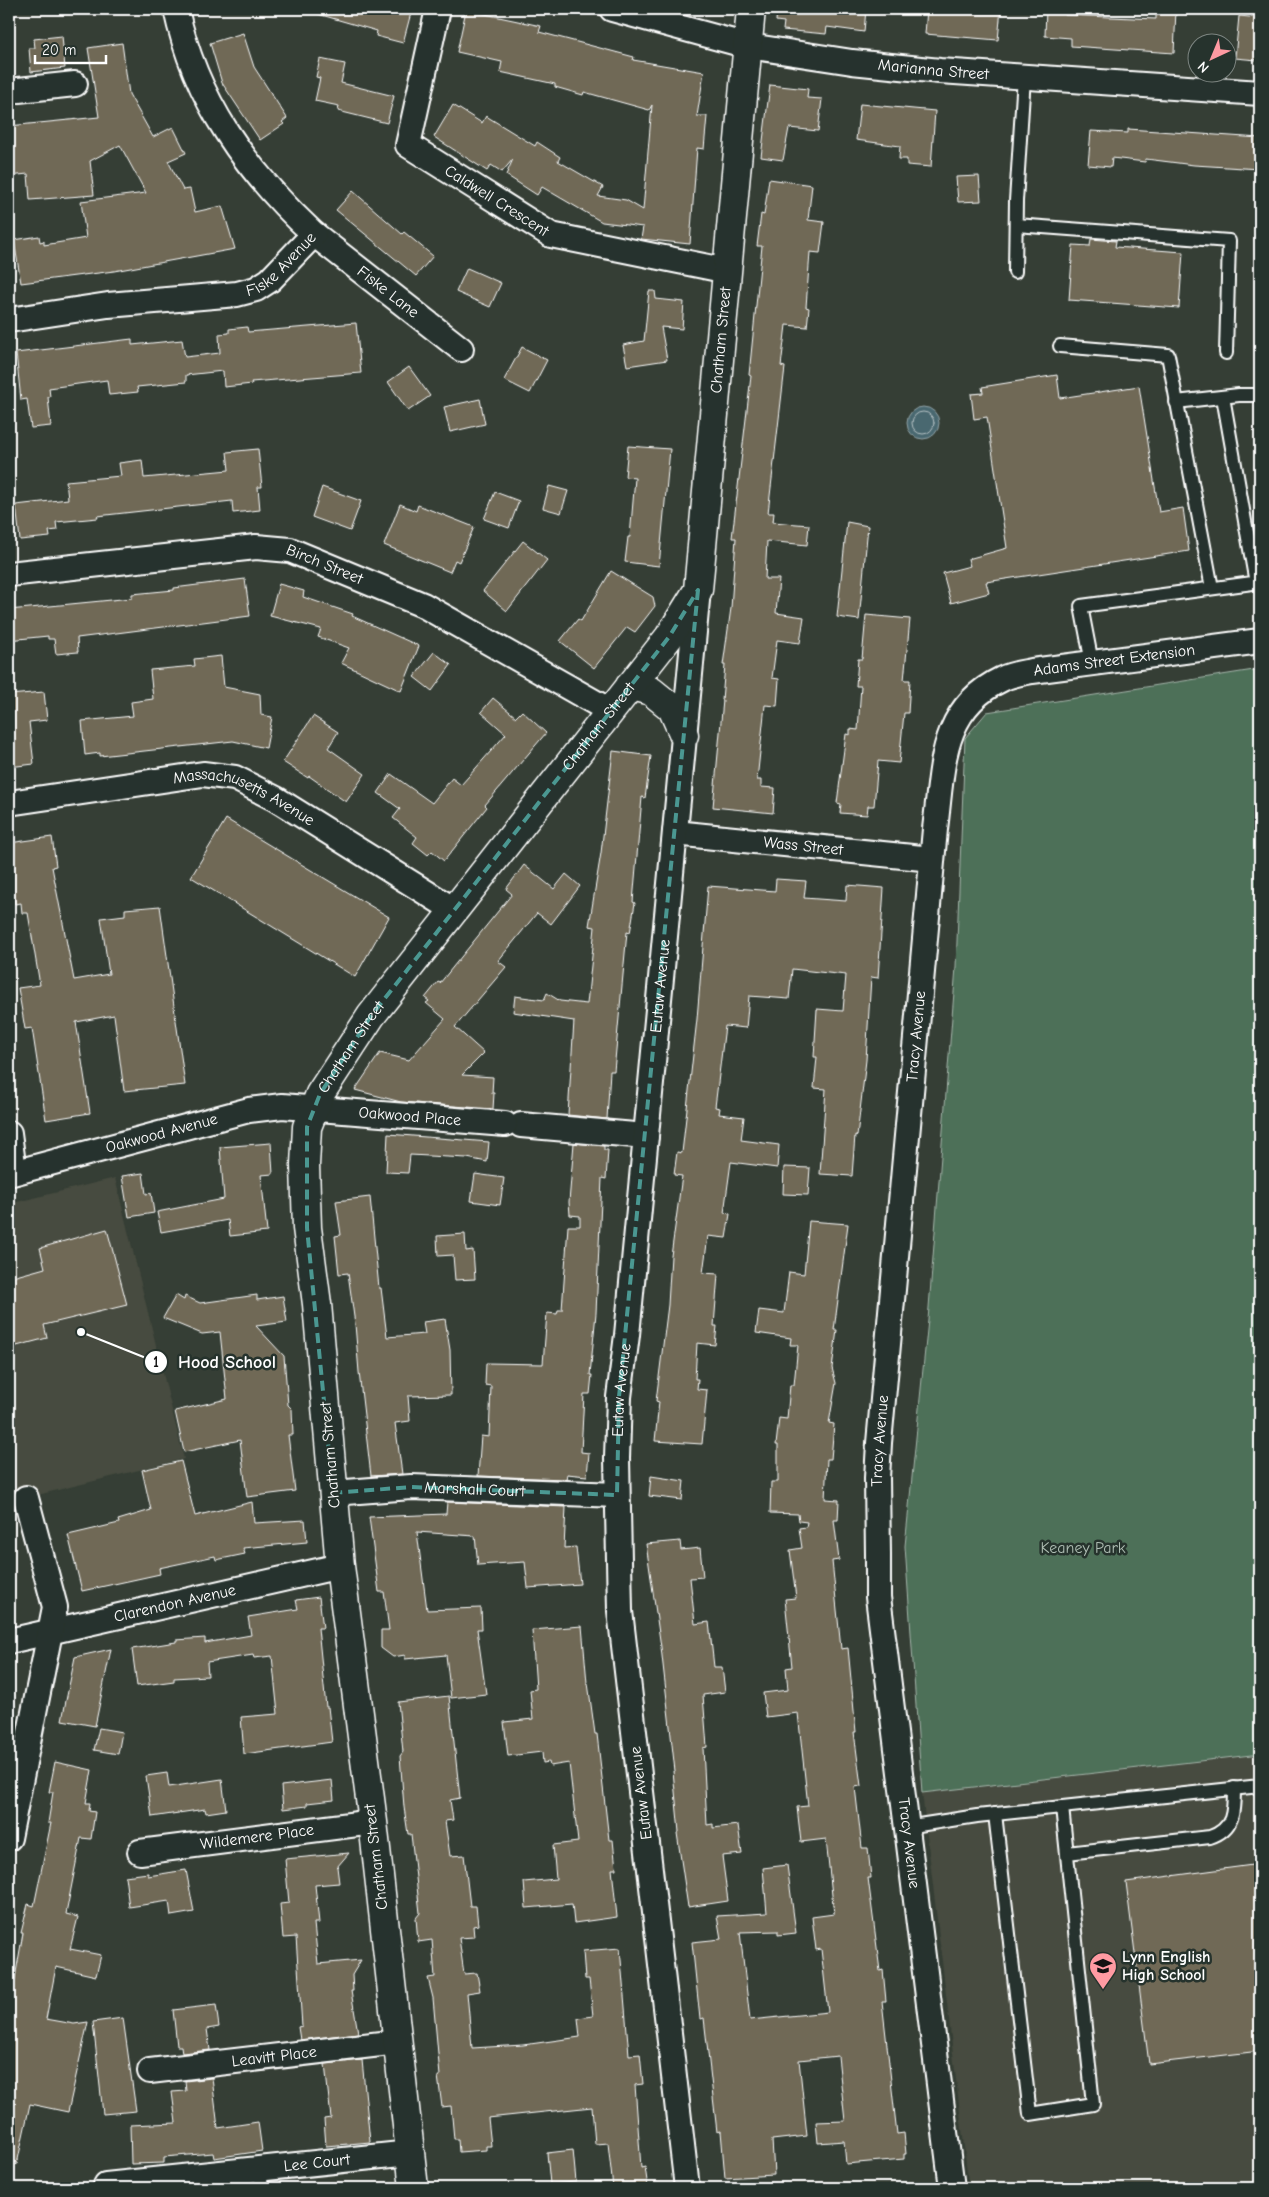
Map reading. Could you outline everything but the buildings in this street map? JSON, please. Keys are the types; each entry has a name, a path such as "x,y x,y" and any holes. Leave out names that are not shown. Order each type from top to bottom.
{"main road":[{"name":"Chatham Street","path":"414,2188 372,1822 340,1566 318,1304 307,1228 305,1166 307,1127 320,1094 371,1016 669,637 698,590 751,9"},
{"path":"630,686 651,691 672,708 684,735"}],"street":[{"name":"Fiske Avenue","path":"9,320 108,305 237,294 256,289 280,271 314,234 275,196 234,146 195,69 176,9"},
{"name":"Caldwell Crescent","path":"438,9 408,145 551,235 728,271"},
{"name":"Marianna Street","path":"612,9 748,46 852,62 1024,77 1260,93"},
{"path":"9,91 75,84"},
{"name":"Fiske Lane","path":"314,234 461,349"},
{"name":"Birch Street","path":"9,574 256,547 290,550 422,605 610,711"},
{"name":"Eutaw Avenue","path":"687,2188 620,1611 617,1495 619,1397 627,1335 698,590"},
{"name":"Adams Street Extension","path":"973,698 979,692 1004,678 1032,671 1260,641"},
{"name":"Tracy Avenue","path":"952,2188 878,1597 877,1478 932,859 946,747 954,724 965,706 973,698"},
{"name":"Massachusetts Avenue","path":"9,803 203,774 236,778 276,799 454,910"},
{"name":"Wass Street","path":"675,833 932,859"},
{"name":"Oakwood Avenue","path":"11,1173 249,1110 282,1106 315,1108"},
{"name":"Oakwood Place","path":"315,1108 646,1136"},
{"path":"9,1133 11,1173"},
{"name":"Marshall Court","path":"333,1493 411,1487 617,1495"},
{"path":"9,1838 55,1608 26,1498"},
{"name":"Clarendon Avenue","path":"9,1641 340,1566"},
{"name":"Wildemere Place","path":"140,1852 372,1822"},
{"name":"Leavitt Place","path":"150,2071 398,2042"},
{"name":"Lee Court","path":"106,2185 261,2179 410,2153"}],"lane":[{"path":"1015,272 1024,77"},
{"path":"1016,225 1229,242 1226,353"},
{"path":"1060,346 1168,355 1212,588"},
{"path":"1176,402 1260,395"},
{"path":"1092,663 1081,606 1258,582 1223,397"},
{"path":"906,1827 995,1814 1260,1786"},
{"path":"1067,1852 1210,1838 1222,1833 1228,1826 1234,1805 1234,1788"},
{"path":"995,1814 1030,2114 1093,2104 1062,1807"}],"highlighted area":[{"path":"698,590 619,1397 617,1495 411,1487 333,1493 307,1228 307,1127 320,1094 371,1016 669,637"}],"shaded area":[{"path":"115,1178 184,1459 9,1502 9,1204"},
{"name":"Lynn English High School","path":"1260,1754 1260,2188 969,2188 922,1793"}],"green space":[{"name":"Keaney Park","path":"1260,669 1260,1754 922,1793 905,1546 928,1320 956,967 965,738 987,712"}],"water":[{"path":"923,407 929,408 934,412 938,417 938,429 934,434 929,438 923,439 917,438 912,434 908,429 907,423 908,417 912,412 917,408"}],"place":[{"name":"Hood School","path":"81,1332"},
{"name":"Lynn English High School","path":"1103,1990"}]}
